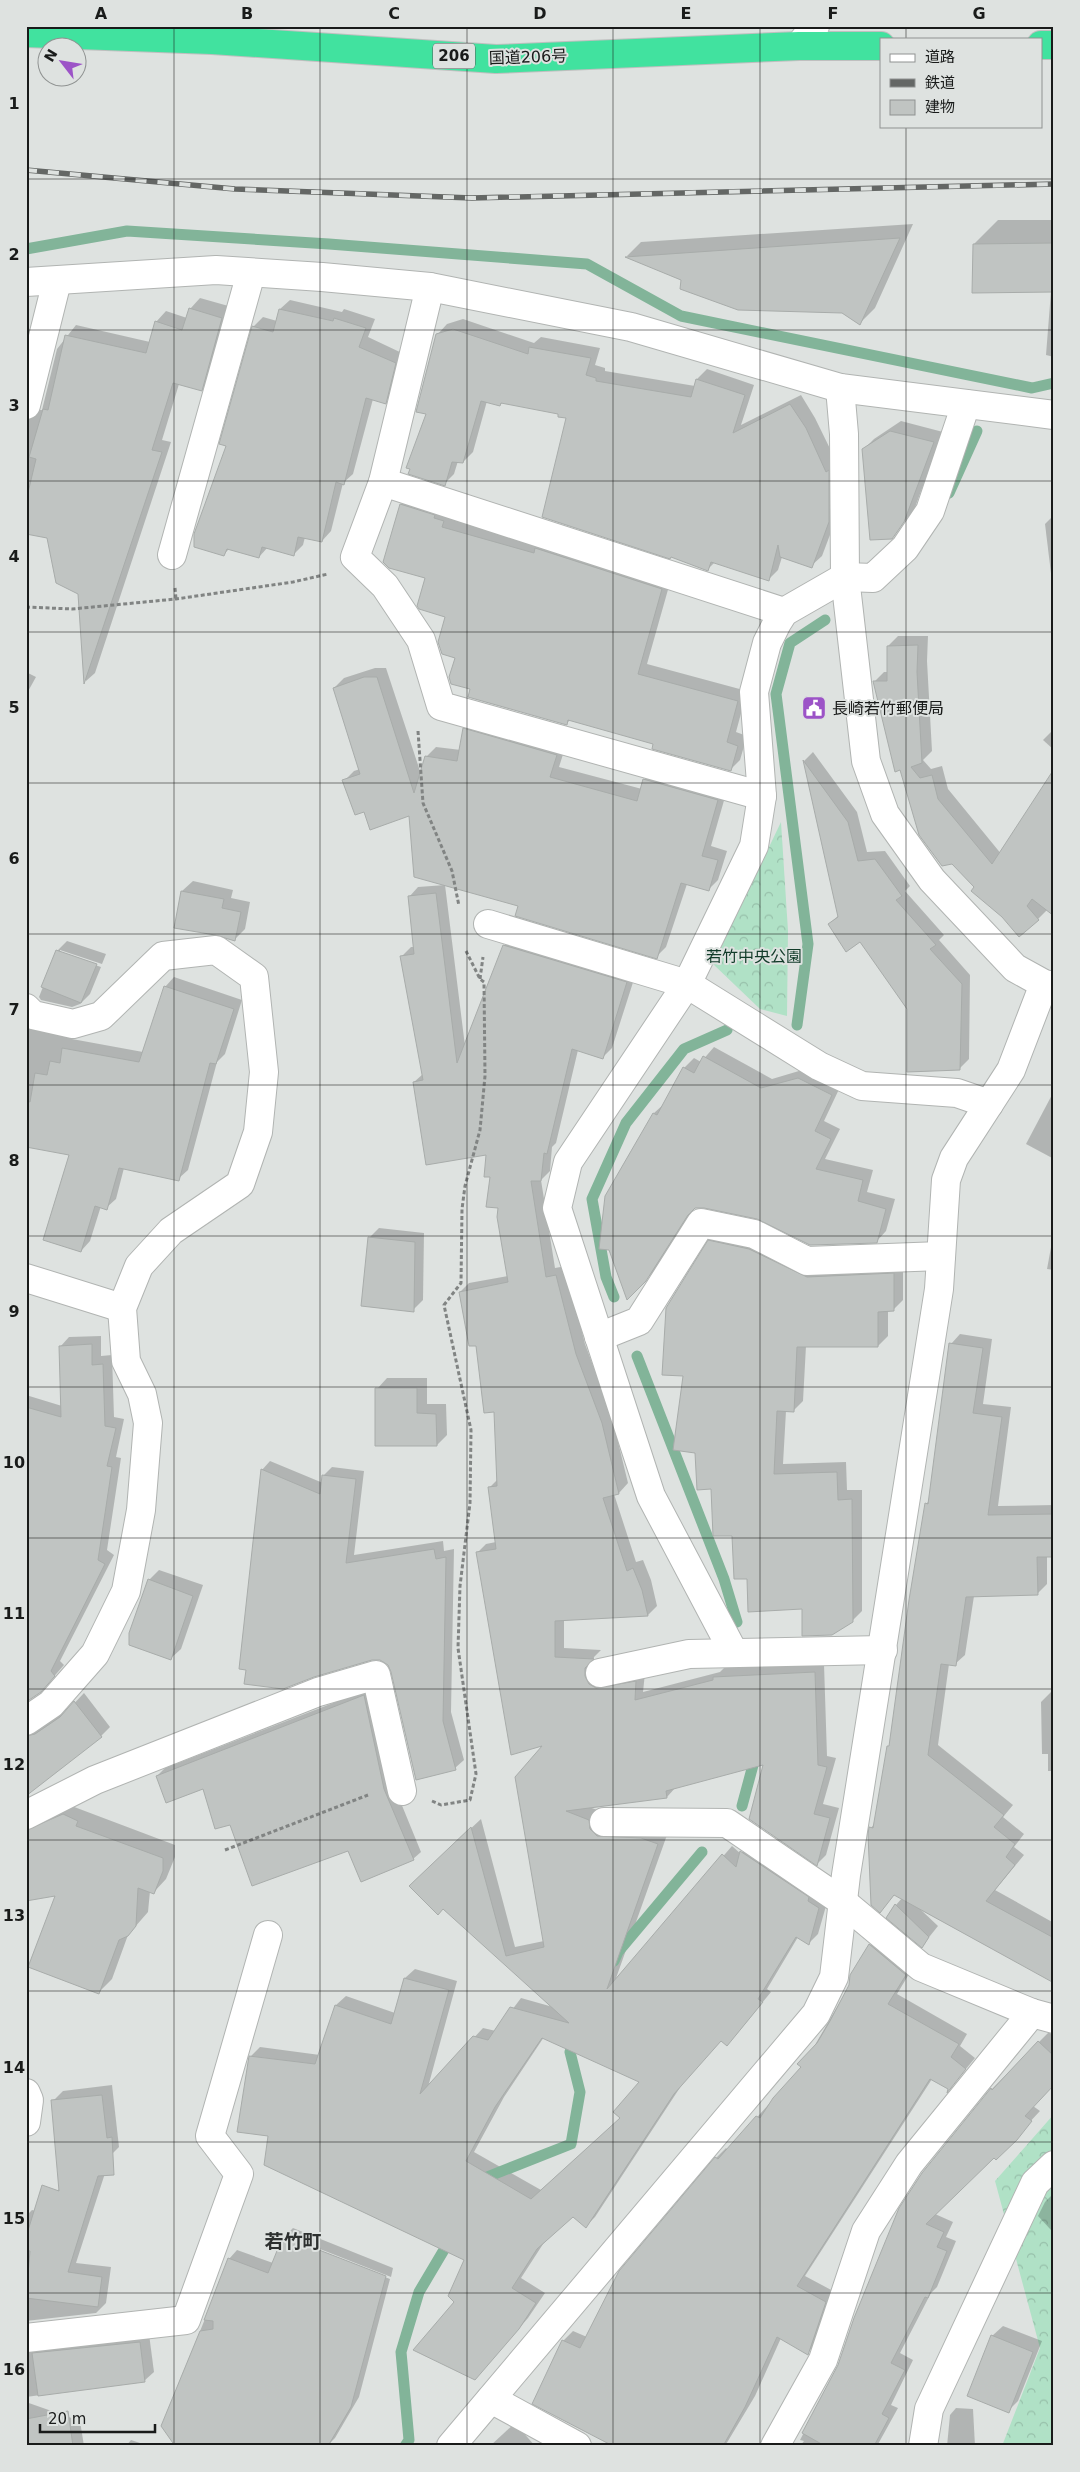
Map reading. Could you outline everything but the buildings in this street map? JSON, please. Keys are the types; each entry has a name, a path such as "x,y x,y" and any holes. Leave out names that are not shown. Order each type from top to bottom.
{"highway":[{"name":"国道206号","path":"26,32 210,33 496,59 807,36 880,46"}],"street":[{"path":"26,282 216,270 430,287 631,327 840,388 1054,414"},
{"path":"172,554 251,273"},
{"path":"26,405 57,281"},
{"path":"430,287 383,482 355,557 385,586 421,640 441,706 762,796"},
{"path":"450,2446 816,2014 834,1977 843,1902 939,1289 946,1180 954,1158 1011,1070 1049,985 1015,968 939,886 885,814 866,762 845,577 844,434 840,388"},
{"path":"734,1653 651,1496 557,1208 568,1162 687,984 754,846 762,796 754,692 768,643 784,612 845,577 873,578 905,548 930,511 966,404"},
{"path":"383,482 784,612"},
{"path":"488,924 687,984 819,1066 862,1086 957,1093 988,1104"},
{"path":"26,1008 33,1015 73,1024 100,1016 163,956 216,950 254,978 264,1072 258,1132 240,1184 171,1230 139,1266 122,1308 126,1361 142,1394 148,1423 141,1510 126,1591 95,1654 50,1704 26,1721"},
{"path":"599,1336 639,1321 701,1223 754,1234 807,1261 941,1256"},
{"path":"26,1278 122,1308"},
{"path":"600,1673 689,1654 882,1650"},
{"path":"26,1815 95,1780 318,1692 376,1675 402,1791"},
{"path":"604,1822 727,1823 843,1902 921,1967 1043,2016 909,2164 866,2231 823,2360 775,2446"},
{"path":"26,2338 186,2320 239,2174 210,2136 268,1935"},
{"path":"26,2094 29,2100 26,2122"},
{"path":"923,2446 929,2409 1035,2183 1054,2165"},
{"path":"491,2399 577,2446"}],"path":[{"path":"26,606 72,609 176,599 293,582 328,574 334,580"},
{"path":"418,729 423,803 452,871 460,910"},
{"path":"225,1850 381,1790 402,1791 441,1805 470,1800 476,1774 458,1648 460,1586 470,1503 471,1430 444,1305 461,1284 462,1209 480,1130 485,1076 484,982 480,979 464,943"}],"green space":[{"name":"若竹中央公園","path":"781,822 788,931 787,1016 760,1009 713,964"},
{"path":"1054,2114 1054,2446 1002,2446 1040,2348 995,2181"}],"waterway":[{"path":"26,249 127,231 587,264 681,316 1032,388 1054,383"},
{"path":"949,493 977,431"},
{"path":"797,1025 808,944 776,694 790,643 825,620"},
{"path":"614,1297 606,1277 592,1199 626,1123 684,1049 727,1030"},
{"path":"637,1356 724,1579 737,1622"},
{"path":"742,1806 756,1754"},
{"path":"614,1961 618,1952 702,1852"},
{"path":"482,2185 487,2177 571,2144 580,2092 570,2052 577,2038"},
{"path":"405,2446 409,2440 401,2352 419,2292 451,2238"}],"railway":[{"path":"26,170 235,189 472,198 1054,184"}],"place":[{"name":"長崎若竹郵便局","path":"814,708"}],"district":[{"name":"若竹町","path":"293,2241"}]}
